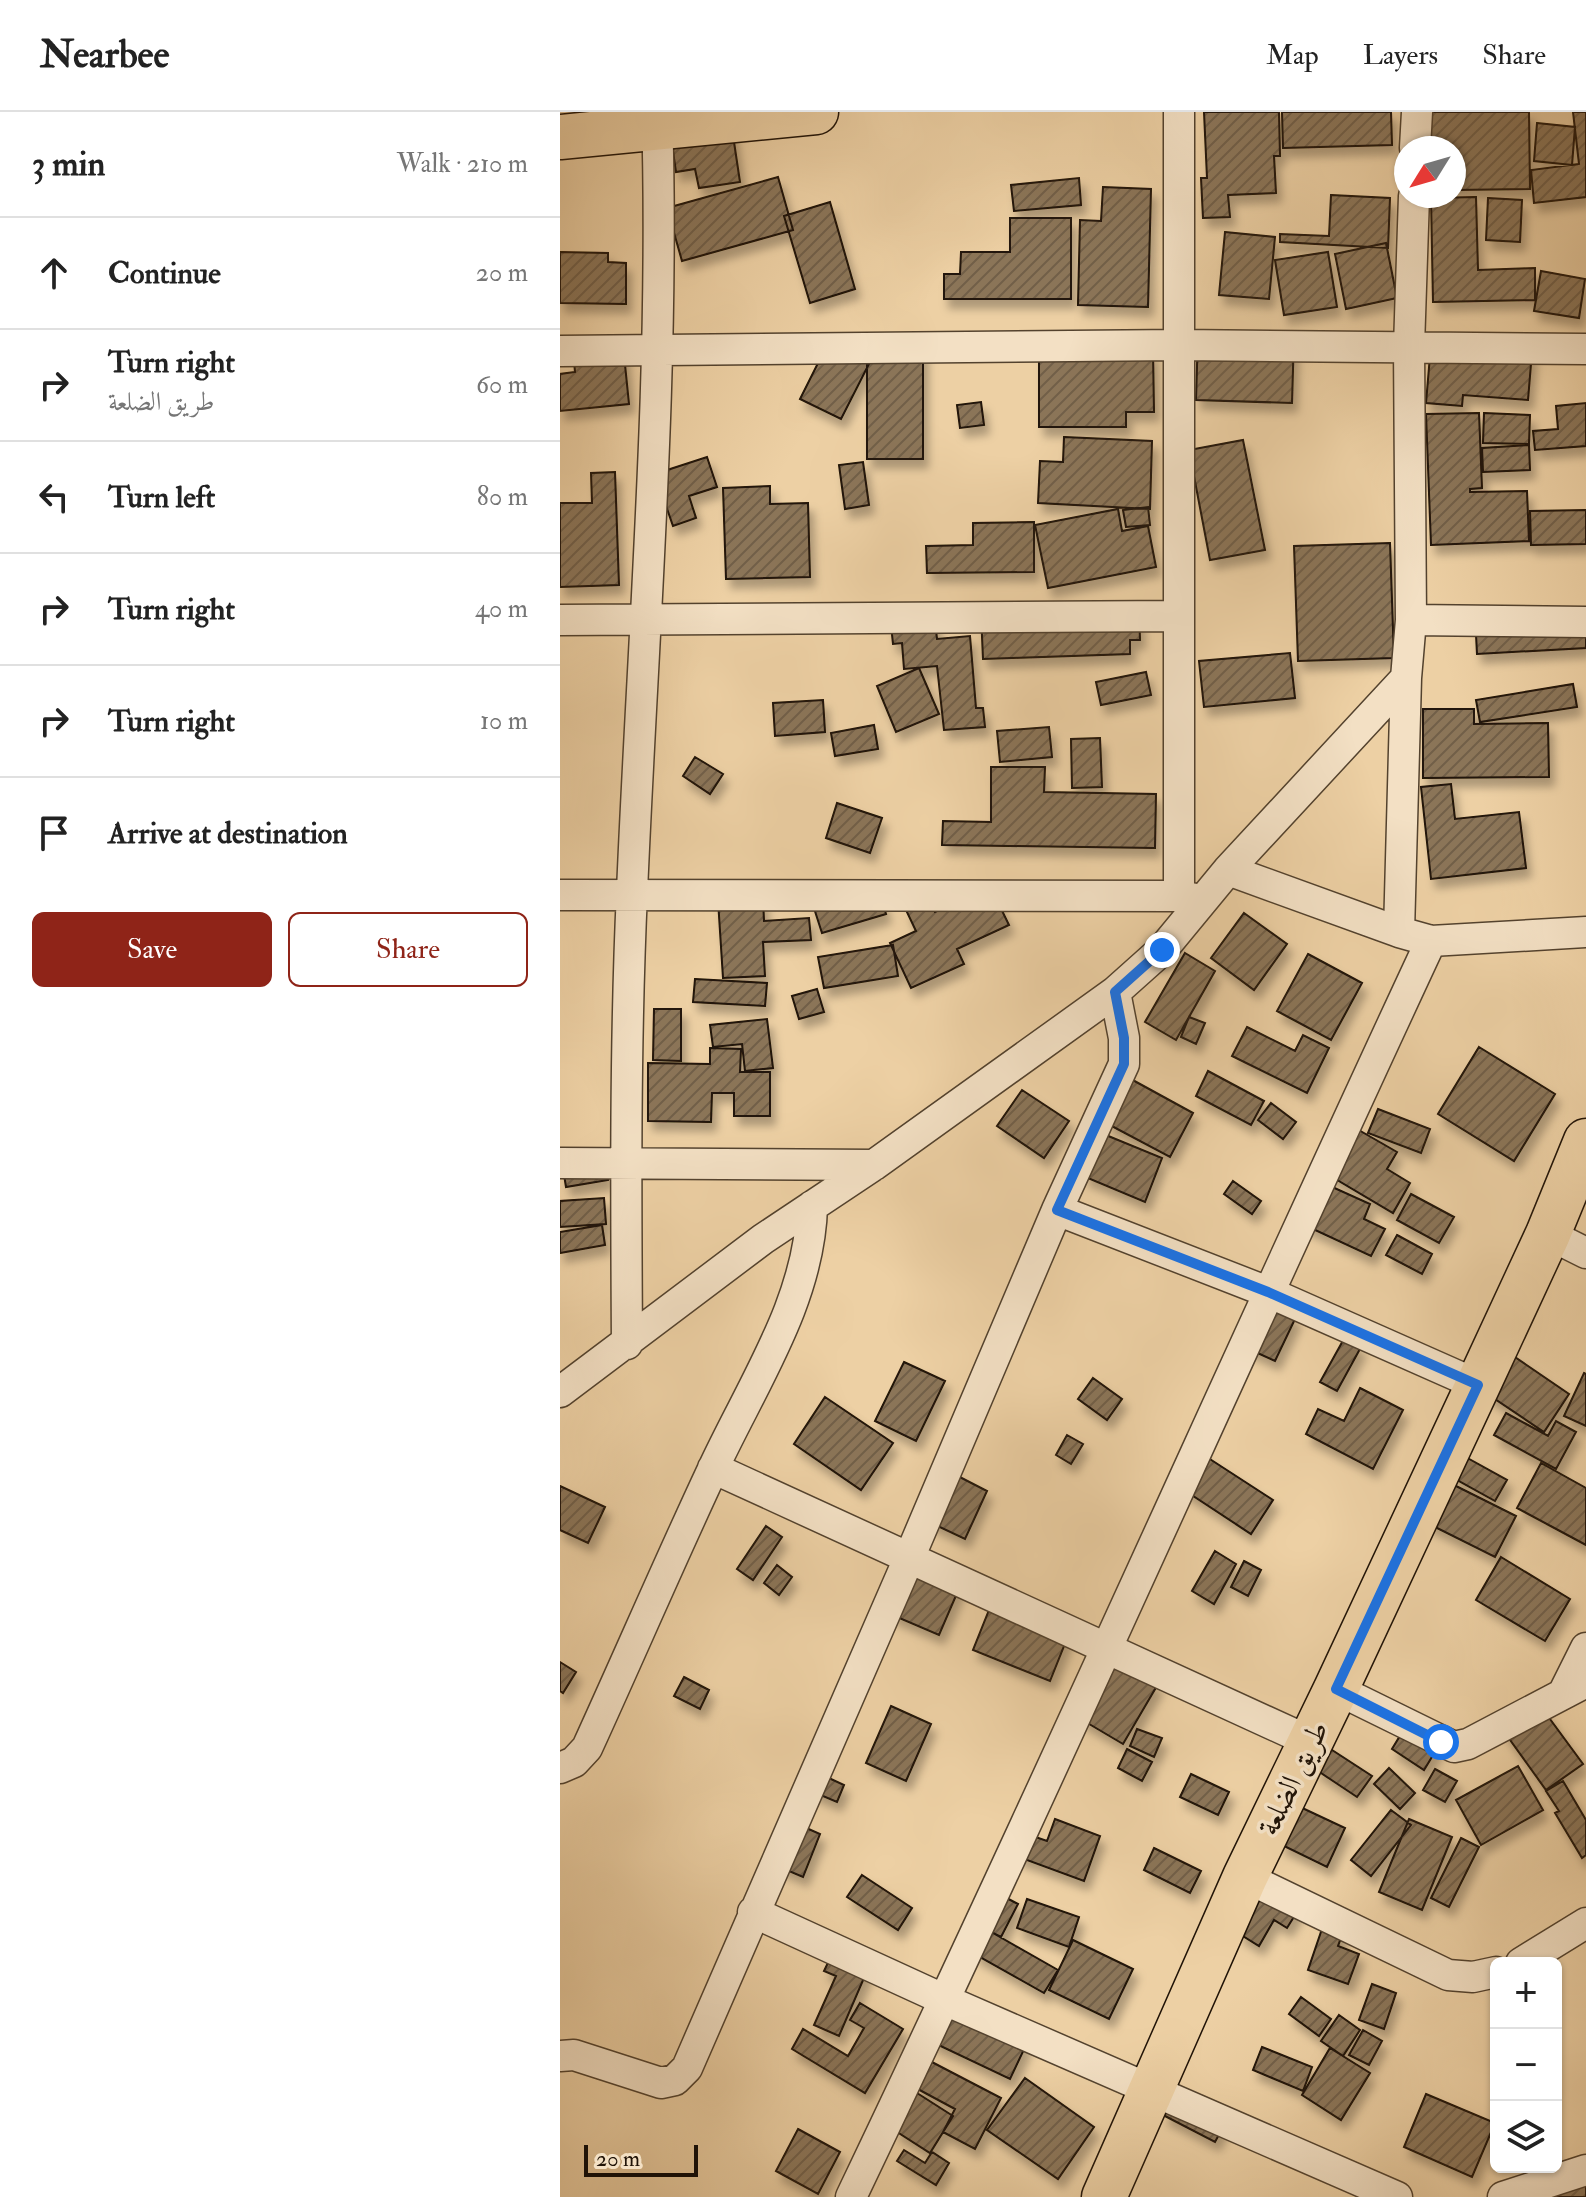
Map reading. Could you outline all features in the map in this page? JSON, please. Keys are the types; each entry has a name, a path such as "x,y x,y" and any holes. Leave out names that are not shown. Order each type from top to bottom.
{"main road":[{"path":"560,137 658,120 816,112"},
{"name":"طريق الضلعة","path":"1104,2197 1245,1877 1478,1385 1567,1243 1586,1141"}],"street":[{"path":"1179,112 1179,616 1190,898"},
{"path":"1416,136 1417,112"},
{"path":"627,1344 626,1163 632,896 657,351 658,120"},
{"path":"1399,932 1406,678 1411,620 1409,347 1414,208"},
{"path":"560,351 1180,345 1586,349"},
{"path":"560,620 1179,616"},
{"path":"1411,620 1586,622"},
{"path":"560,1392 720,1271 1115,992 1162,950 1190,898 1228,870 1406,678"},
{"path":"1228,870 1431,941 1586,932"},
{"path":"560,895 1190,898"},
{"path":"851,2197 945,2000 1431,941"},
{"path":"560,2056 574,2055 661,2083 675,2080 687,2068 1057,1210 1124,1064 1124,1038 1115,992"},
{"path":"560,1163 874,1165"},
{"path":"560,1768 574,1762 587,1748 713,1468 783,1325 804,1272 811,1237 812,1206"},
{"path":"1057,1210 1268,1292 1478,1385"},
{"path":"713,1468 1311,1742"},
{"path":"1336,1689 1454,1747 1468,1744 1575,1688 1586,1648"},
{"path":"1245,1877 1448,1975 1473,1977 1490,1973"},
{"path":"753,1912 945,2000 1397,2197"},
{"path":"1531,1957 1586,1923"},
{"path":"1503,2197 1586,2170"}],"building":[{"path":"1204,112 1279,112 1280,156 1274,156 1276,193 1228,195 1230,217 1203,218 1201,178 1207,178"},
{"path":"1282,112 1391,112 1392,145 1283,148"},
{"path":"1430,112 1529,112 1530,189 1466,190 1466,136 1430,136"},
{"path":"1573,112 1586,112 1586,197 1534,203 1531,170 1579,164"},
{"path":"731,122 740,182 699,188 695,169 676,172 670,131"},
{"path":"1537,123 1575,127 1572,165 1534,161"},
{"path":"778,177 793,230 682,261 667,208"},
{"path":"1079,178 1081,205 1014,211 1011,185"},
{"path":"1103,187 1151,189 1148,307 1078,305 1080,220 1101,221"},
{"path":"1331,195 1390,198 1388,248 1280,242 1280,234 1329,236"},
{"path":"1466,197 1476,197 1478,270 1535,268 1535,300 1433,302 1431,208 1466,208"},
{"path":"1488,198 1522,200 1520,242 1486,240"},
{"path":"830,202 855,289 810,303 784,216"},
{"path":"1010,218 1071,218 1071,299 944,299 944,274 960,274 961,252 1010,252"},
{"path":"1225,232 1275,237 1269,299 1219,295"},
{"path":"1386,243 1397,298 1346,309 1335,254"},
{"path":"560,252 608,253 608,262 626,263 626,304 560,303"},
{"path":"1328,252 1337,307 1284,315 1275,260"},
{"path":"1541,271 1585,279 1579,318 1534,311"},
{"path":"1198,333 1294,335 1292,403 1196,400"},
{"path":"830,339 871,360 841,419 800,399"},
{"path":"1431,344 1532,352 1528,400 1463,395 1462,406 1426,403"},
{"path":"623,345 629,404 560,411 560,374 575,372 573,350"},
{"path":"867,348 923,348 923,459 867,459"},
{"path":"1039,351 1153,351 1154,412 1126,412 1126,427 1039,427"},
{"path":"981,402 984,425 960,428 957,405"},
{"path":"1586,403 1586,446 1535,450 1533,431 1558,429 1556,406"},
{"path":"1479,413 1482,488 1470,489 1470,492 1527,491 1529,541 1431,545 1426,414"},
{"path":"1484,413 1530,415 1529,444 1483,443"},
{"path":"1064,437 1152,441 1150,509 1038,503 1040,461 1063,462"},
{"path":"1243,440 1265,550 1210,560 1189,450"},
{"path":"1529,445 1530,470 1483,472 1482,448"},
{"path":"707,457 717,487 689,496 696,518 673,526 655,474"},
{"path":"863,462 869,505 845,509 839,465"},
{"path":"615,472 619,585 560,587 560,503 592,503 591,473"},
{"path":"770,486 770,504 808,503 810,577 726,579 723,488"},
{"path":"1148,507 1150,525 1126,527 1123,510"},
{"path":"1118,509 1122,531 1148,526 1156,567 1048,588 1035,525"},
{"path":"1586,510 1586,544 1531,545 1530,511"},
{"path":"1034,522 1034,572 927,573 926,546 973,545 973,523"},
{"path":"1390,543 1394,658 1298,661 1294,546"},
{"path":"1139,609 1140,640 1130,640 1130,654 983,659 981,613"},
{"path":"1586,609 1586,648 1477,654 1475,615"},
{"path":"934,611 937,639 970,636 976,708 983,708 985,727 944,730 937,666 904,669 902,643 893,644 890,615"},
{"path":"1290,653 1295,698 1204,707 1199,661"},
{"path":"919,668 939,714 896,732 877,686"},
{"path":"1146,672 1151,695 1101,705 1096,682"},
{"path":"1573,684 1577,707 1480,722 1476,700"},
{"path":"823,700 825,732 775,736 773,703"},
{"path":"1423,709 1474,709 1474,724 1548,723 1549,777 1423,778"},
{"path":"874,725 878,749 835,756 831,733"},
{"path":"1049,727 1052,757 1000,762 997,731"},
{"path":"1100,738 1102,787 1072,788 1071,739"},
{"path":"695,757 723,774 710,794 683,776"},
{"path":"991,767 1045,767 1044,792 1156,794 1155,848 942,845 943,821 991,822"},
{"path":"1451,784 1455,819 1519,812 1526,868 1431,879 1421,787"},
{"path":"837,803 882,818 870,853 826,838"},
{"path":"990,886 1009,925 957,949 964,964 911,988 890,943 916,931 906,910 929,899 935,912"},
{"path":"878,887 886,914 822,933 813,905"},
{"path":"763,898 764,921 809,918 811,940 763,942 765,976 723,978 718,900"},
{"path":"1244,913 1287,944 1254,990 1211,958"},
{"path":"893,945 898,976 824,988 818,957"},
{"path":"1185,953 1215,971 1176,1040 1145,1022"},
{"path":"1308,954 1362,983 1331,1040 1277,1011"},
{"path":"695,979 767,983 765,1006 693,1002"},
{"path":"817,989 824,1012 799,1019 792,996"},
{"path":"654,1009 681,1009 681,1061 653,1060"},
{"path":"1189,1017 1205,1023 1196,1044 1181,1037"},
{"path":"767,1019 773,1068 745,1071 742,1044 713,1047 710,1025"},
{"path":"1247,1027 1295,1051 1303,1035 1329,1048 1307,1093 1232,1056"},
{"path":"1479,1047 1555,1094 1514,1161 1438,1114"},
{"path":"710,1048 741,1049 740,1072 770,1072 770,1116 734,1116 734,1093 712,1093 711,1122 648,1121 648,1063 710,1064"},
{"path":"1208,1071 1264,1101 1251,1125 1196,1096"},
{"path":"1129,1078 1193,1113 1170,1157 1106,1123"},
{"path":"1022,1090 1069,1121 1044,1158 997,1126"},
{"path":"1271,1103 1296,1122 1283,1139 1258,1120"},
{"path":"1378,1109 1430,1129 1421,1153 1368,1133"},
{"path":"1350,1125 1397,1152 1387,1169 1410,1183 1393,1213 1322,1171"},
{"path":"1101,1133 1162,1158 1145,1202 1083,1176"},
{"path":"603,1155 608,1180 566,1187 562,1162"},
{"path":"1233,1181 1261,1201 1252,1214 1224,1194"},
{"path":"1319,1181 1370,1204 1364,1219 1385,1229 1371,1256 1300,1223"},
{"path":"1411,1194 1454,1217 1439,1243 1397,1220"},
{"path":"604,1198 606,1224 560,1227 560,1201"},
{"path":"602,1225 605,1245 560,1253 560,1232"},
{"path":"1397,1235 1432,1254 1422,1274 1386,1255"},
{"path":"1263,1301 1296,1317 1275,1361 1242,1346"},
{"path":"1345,1337 1361,1347 1337,1391 1320,1382"},
{"path":"1509,1353 1569,1394 1544,1432 1483,1391"},
{"path":"904,1362 945,1381 916,1441 875,1421"},
{"path":"1586,1374 1586,1426 1564,1416"},
{"path":"1093,1378 1122,1399 1107,1420 1078,1399"},
{"path":"1360,1388 1403,1410 1373,1469 1306,1434 1318,1409 1344,1421"},
{"path":"825,1397 893,1443 861,1490 794,1444"},
{"path":"1506,1413 1548,1436 1556,1421 1576,1432 1556,1469 1494,1435"},
{"path":"1067,1435 1083,1444 1071,1464 1056,1455"},
{"path":"1199,1452 1273,1500 1251,1534 1178,1486"},
{"path":"1462,1455 1507,1480 1495,1501 1450,1476"},
{"path":"1541,1463 1586,1488 1586,1545 1517,1508"},
{"path":"950,1472 987,1491 965,1539 927,1521"},
{"path":"1446,1481 1516,1516 1495,1557 1425,1522"},
{"path":"560,1486 605,1507 588,1543 560,1530"},
{"path":"766,1526 782,1537 753,1580 737,1569"},
{"path":"1215,1551 1236,1564 1214,1604 1192,1591"},
{"path":"1501,1557 1570,1599 1545,1641 1476,1600"},
{"path":"1244,1561 1261,1570 1248,1596 1231,1587"},
{"path":"912,1563 961,1584 939,1635 890,1614"},
{"path":"777,1565 792,1577 779,1595 764,1583"},
{"path":"991,1605 1068,1636 1050,1681 973,1650"},
{"path":"1114,1658 1158,1684 1123,1744 1079,1718"},
{"path":"560,1662 576,1672 563,1693 560,1691"},
{"path":"684,1677 709,1690 700,1709 674,1696"},
{"path":"1536,1700 1583,1764 1546,1790 1500,1726"},
{"path":"891,1706 931,1724 906,1781 866,1763"},
{"path":"1412,1716 1444,1737 1424,1770 1392,1749"},
{"path":"1137,1729 1162,1738 1154,1757 1130,1746"},
{"path":"1329,1748 1372,1776 1357,1797 1315,1769"},
{"path":"1127,1749 1152,1762 1142,1781 1118,1768"},
{"path":"1518,1766 1543,1810 1481,1845 1456,1800"},
{"path":"1389,1768 1415,1793 1400,1809 1374,1784"},
{"path":"1435,1769 1457,1781 1445,1802 1423,1790"},
{"path":"818,1773 844,1785 837,1802 811,1791"},
{"path":"1191,1774 1229,1792 1218,1815 1180,1797"},
{"path":"1563,1781 1586,1820 1586,1855 1582,1858 1555,1813 1559,1811 1546,1791"},
{"path":"1298,1806 1345,1828 1327,1867 1280,1844"},
{"path":"1391,1810 1411,1825 1371,1876 1351,1860"},
{"path":"1055,1819 1100,1836 1084,1881 1016,1856 1024,1833 1047,1841"},
{"path":"1409,1819 1452,1837 1422,1910 1379,1892"},
{"path":"795,1823 820,1834 803,1877 777,1866"},
{"path":"1461,1838 1479,1847 1449,1907 1431,1898"},
{"path":"1154,1848 1201,1871 1190,1893 1144,1870"},
{"path":"862,1875 912,1908 898,1930 847,1897"},
{"path":"1267,1886 1300,1907 1287,1928 1274,1920 1259,1946 1238,1933"},
{"path":"999,1894 1018,1904 1001,1937 981,1927"},
{"path":"1027,1899 1079,1917 1069,1947 1017,1928"},
{"path":"1324,1923 1344,1930 1338,1946 1359,1954 1348,1984 1308,1970"},
{"path":"986,1929 1058,1970 1044,1993 973,1953"},
{"path":"1073,1940 1133,1969 1109,2019 1049,1990"},
{"path":"835,1948 870,1964 839,2036 814,2025 836,1976 824,1971"},
{"path":"1372,1984 1396,1993 1384,2029 1359,2020"},
{"path":"1301,1997 1331,2019 1319,2036 1289,2014"},
{"path":"860,2003 903,2029 865,2093 792,2049 803,2029 848,2056 864,2028 850,2020"},
{"path":"947,2005 1027,2043 1010,2079 930,2041"},
{"path":"1339,2015 1360,2030 1343,2056 1321,2041"},
{"path":"1363,2030 1382,2041 1369,2065 1349,2055"},
{"path":"1262,2047 1312,2067 1303,2091 1253,2070"},
{"path":"1330,2048 1370,2073 1341,2120 1302,2095"},
{"path":"928,2060 1001,2098 975,2149 943,2132 955,2109 914,2087"},
{"path":"1025,2078 1094,2127 1058,2179 987,2130"},
{"path":"1176,2091 1228,2118 1215,2142 1163,2115"},
{"path":"917,2093 953,2116 930,2153 894,2130"},
{"path":"1426,2094 1490,2121 1490,2135 1472,2177 1404,2147"},
{"path":"798,2129 840,2152 818,2194 776,2171"},
{"path":"904,2150 925,2163 932,2152 949,2163 936,2185 897,2161"},
{"path":"1586,2178 1586,2197 1541,2197"}],"route":[{"path":"1162,950 1115,992 1124,1038 1124,1064 1057,1210 1268,1292 1478,1385 1336,1689 1441,1742"}]}
